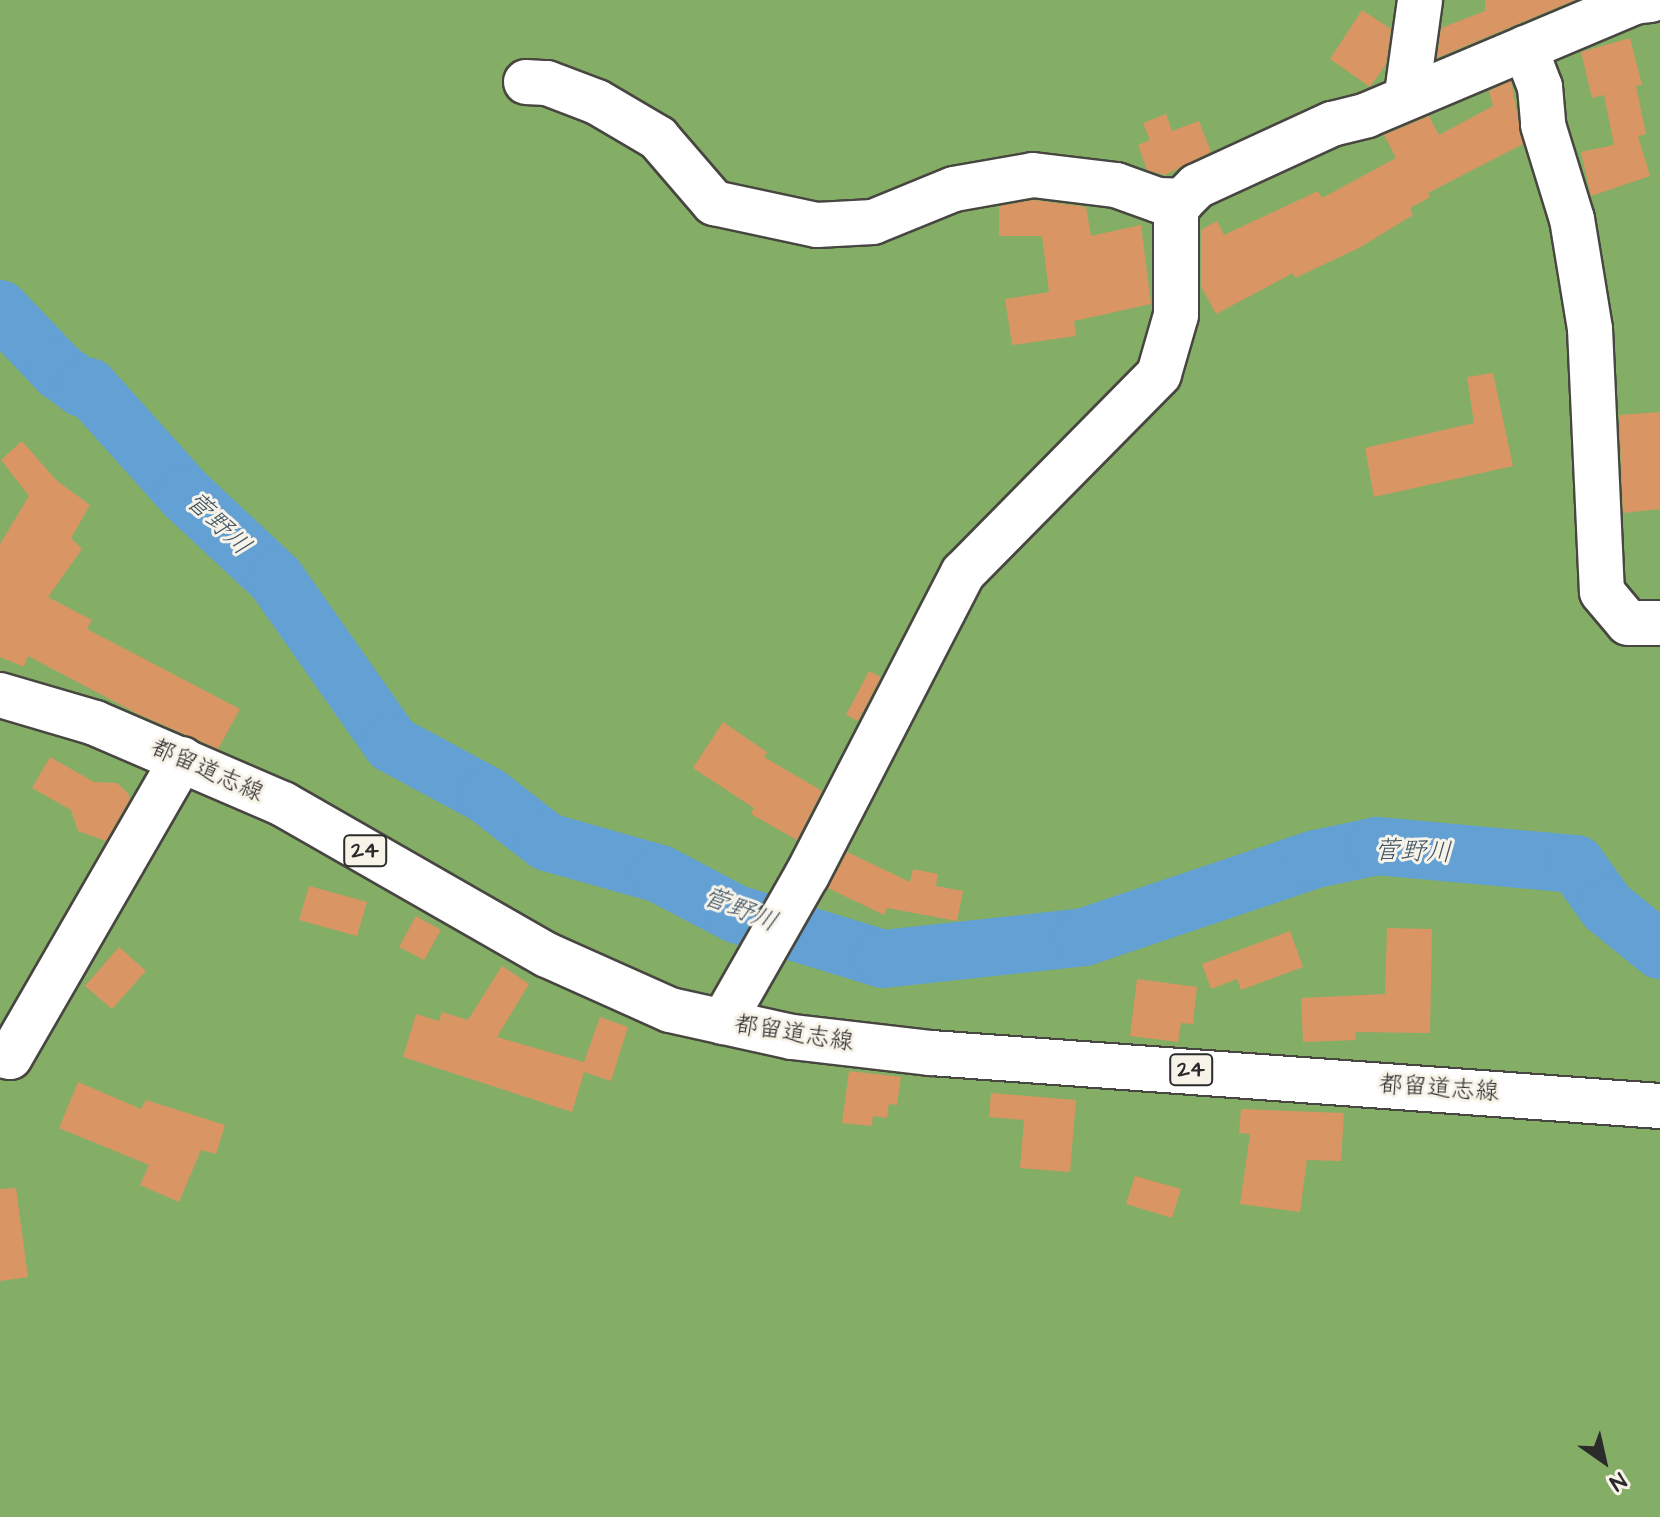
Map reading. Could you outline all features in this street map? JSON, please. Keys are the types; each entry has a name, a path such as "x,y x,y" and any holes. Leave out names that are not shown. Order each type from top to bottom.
{"street":[{"path":"1407,94 1420,0"},
{"path":"723,1022 747,973 807,875 963,573 1098,430 1159,374 1176,315 1176,210 1182,201 1197,186 1407,94 1639,1"},
{"path":"1525,48 1540,87 1543,125 1572,219 1590,329 1602,592 1628,623 1660,623"},
{"path":"526,82 547,83 597,102 658,138 714,203 817,225 873,222 954,189 1033,175 1116,185 1158,200 1182,201"},
{"name":"都留道志線","path":"0,695 95,723 283,804 547,955 670,1010 792,1037 931,1053 1660,1106"},
{"path":"0,1055 10,1057 182,759"}],"green space":[{"path":"0,0 1660,0 1660,1517 0,1517"}],"building":[{"path":"1485,0 1575,0 1437,58 1441,28 1485,11"},
{"path":"1362,10 1391,29 1386,64 1370,87 1330,59"},
{"path":"1630,38 1642,85 1636,86 1646,134 1638,136 1650,176 1591,196 1581,152 1614,145 1604,95 1592,98 1581,52"},
{"path":"1511,81 1523,144 1428,193 1430,197 1410,208 1413,215 1359,248 1295,278 1293,273 1216,314 1201,286 1201,230 1217,221 1224,235 1318,191 1322,198 1396,158 1384,135 1429,116 1439,135 1493,106 1489,91"},
{"path":"1166,114 1172,131 1199,121 1211,152 1165,175 1147,170 1138,145 1150,140 1143,123"},
{"path":"1034,200 1086,207 1091,236 1141,225 1151,304 1074,321 1076,336 1012,345 1005,299 1049,292 1042,236 999,236 999,206"},
{"path":"1493,373 1513,466 1374,497 1365,448 1474,423 1467,377"},
{"path":"1660,412 1660,509 1623,513 1619,415"},
{"path":"22,441 56,480 90,505 71,538 82,549 48,597 92,620 87,629 240,709 218,749 138,714 28,656 24,667 0,657 0,544 29,496 1,460"},
{"path":"869,671 881,677 858,721 846,715"},
{"path":"723,722 767,752 764,757 822,791 797,840 751,814 754,808 693,768"},
{"path":"50,757 94,782 117,783 128,793 130,799 106,841 78,831 71,810 32,788"},
{"path":"847,852 910,882 913,869 938,874 936,886 963,891 957,921 887,908 884,915 828,888"},
{"path":"309,886 367,902 357,936 299,920"},
{"path":"416,916 441,930 424,960 399,947"},
{"path":"1387,928 1432,929 1430,1033 1355,1032 1356,1040 1303,1042 1301,998 1385,994"},
{"path":"1290,931 1303,967 1241,990 1237,979 1211,989 1202,964"},
{"path":"119,947 146,971 112,1009 85,986"},
{"path":"502,966 529,984 497,1037 584,1062 600,1017 628,1027 611,1081 584,1072 572,1112 403,1057 416,1014 439,1021 442,1012 468,1020"},
{"path":"1137,979 1197,987 1193,1024 1181,1023 1178,1042 1130,1036"},
{"path":"849,1071 901,1077 897,1105 889,1104 887,1118 873,1116 872,1126 842,1123"},
{"path":"78,1082 141,1109 146,1100 225,1125 216,1154 201,1150 179,1202 140,1185 149,1165 59,1128"},
{"path":"991,1093 1076,1100 1070,1172 1020,1168 1024,1120 989,1117"},
{"path":"1241,1109 1344,1113 1341,1161 1307,1160 1300,1212 1240,1204 1250,1134 1239,1133"},
{"path":"1135,1176 1181,1189 1172,1218 1126,1204"},
{"path":"16,1188 28,1277 0,1281 0,1189"}],"waterway":[{"name":"菅野川","path":"0,309 59,371 82,388 89,387 186,495 276,579 392,744 488,796 547,842 660,874 736,914 883,959 1084,937 1316,859 1377,846 1576,864 1607,907 1660,950"}]}
